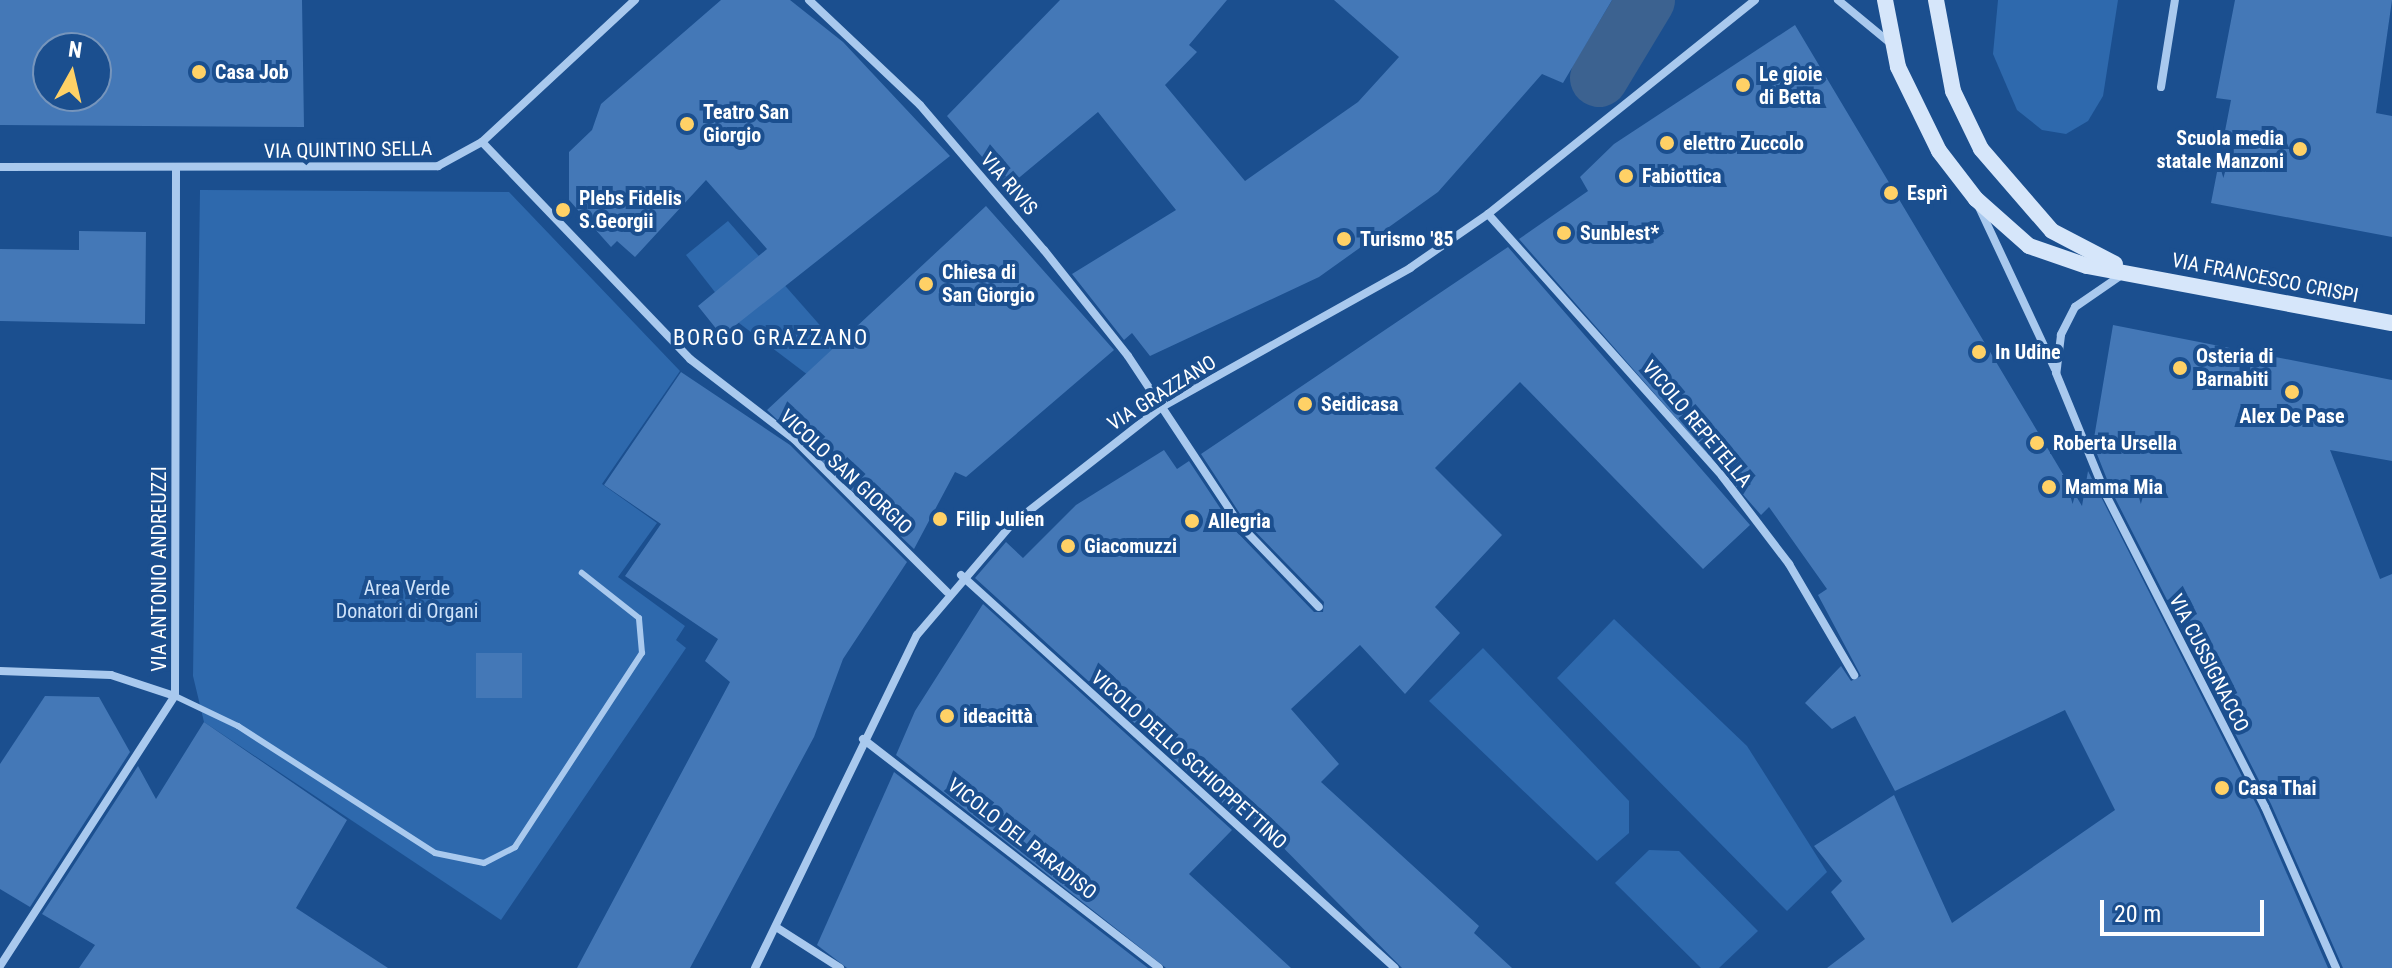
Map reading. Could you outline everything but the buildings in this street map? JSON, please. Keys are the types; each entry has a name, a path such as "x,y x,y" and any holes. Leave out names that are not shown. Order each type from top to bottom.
{"street":[{"name":"VIA QUINTINO SELLA","path":"0,167 412,169 438,166 482,142 635,0"},
{"name":"VIA RIVIS","path":"809,0 920,105 1034,238 1160,408 1239,524 1319,607"},
{"path":"1838,0 1893,46"},
{"path":"1885,0 1893,46 1915,108 1976,199 2029,246 2131,271"},
{"path":"1936,0 1953,91 2004,181 2052,231 2131,271"},
{"path":"2161,87 2175,0"},
{"name":"VIA GRAZZANO","path":"755,968 863,739 947,592 961,575 1060,481 1160,408 1410,268 1488,214 1751,1"},
{"name":"VICOLO SAN GIORGIO","path":"482,142 690,359 795,440 947,592"},
{"name":"VIA ANTONIO ANDREUZZI","path":"0,966 175,696 176,168"},
{"name":"VIA CUSSIGNACCO","path":"1976,199 2056,373 2106,495 2265,807 2336,968"},
{"name":"VICOLO REPETELLA","path":"1488,214 1722,476 1789,564 1854,675"},
{"path":"2056,373 2061,335 2075,307 2131,271"},
{"name":"VIA FRANCESCO CRISPI","path":"2131,271 2392,323"},
{"name":"VICOLO DELLO SCHIOPPETTINO","path":"961,575 1395,968"},
{"path":"0,671 111,675 175,696"},
{"name":"VICOLO DEL PARADISO","path":"863,739 1159,968"},
{"path":"776,927 840,968"}],"lane":[{"path":"175,696 238,726 435,853 484,863 515,847 642,653 639,618 582,573"}],"green space":[{"path":"1998,0 2118,0 2103,96 2088,121 2066,134 2042,130 2017,110 1993,54"},
{"name":"Area Verde Donatori di Organi","path":"200,190 509,192 680,371 602,484 657,523 618,577 685,626 676,640 686,648 501,920 204,722 193,676"},
{"path":"728,221 862,373 837,397 739,323 686,255"},
{"path":"1614,619 1747,746 1827,872 1787,911 1557,678"},
{"path":"1483,648 1629,801 1629,833 1597,861 1429,701"},
{"path":"1649,850 1679,851 1758,931 1719,968 1701,968 1615,883"}],"waterway":[{"path":"1599,78 1646,0"}],"place":[{"name":"Casa Job","path":"199,72"},
{"name":"Le gioie di Betta","path":"1743,85"},
{"name":"Teatro San Giorgio","path":"687,124"},
{"name":"elettro Zuccolo","path":"1667,143"},
{"name":"Scuola media statale Manzoni","path":"2300,149"},
{"name":"Fabiottica","path":"1626,176"},
{"name":"Esprì","path":"1891,193"},
{"name":"Plebs Fidelis S.Georgii","path":"563,210"},
{"name":"Sunblest*","path":"1564,233"},
{"name":"Turismo '85","path":"1344,239"},
{"name":"Chiesa di San Giorgio","path":"926,284"},
{"name":"In Udine","path":"1979,352"},
{"name":"Osteria di Barnabiti","path":"2180,368"},
{"name":"Alex De Pase","path":"2292,392"},
{"name":"Seidicasa","path":"1305,404"},
{"name":"Roberta Ursella","path":"2037,443"},
{"name":"Mamma Mia","path":"2049,487"},
{"name":"Filip Julien","path":"940,519"},
{"name":"Allegria","path":"1192,521"},
{"name":"Giacomuzzi","path":"1068,546"},
{"name":"ideacittà","path":"947,716"},
{"name":"Casa Thai","path":"2222,788"}],"district":[{"name":"BORGO GRAZZANO","path":"771,338"}]}
